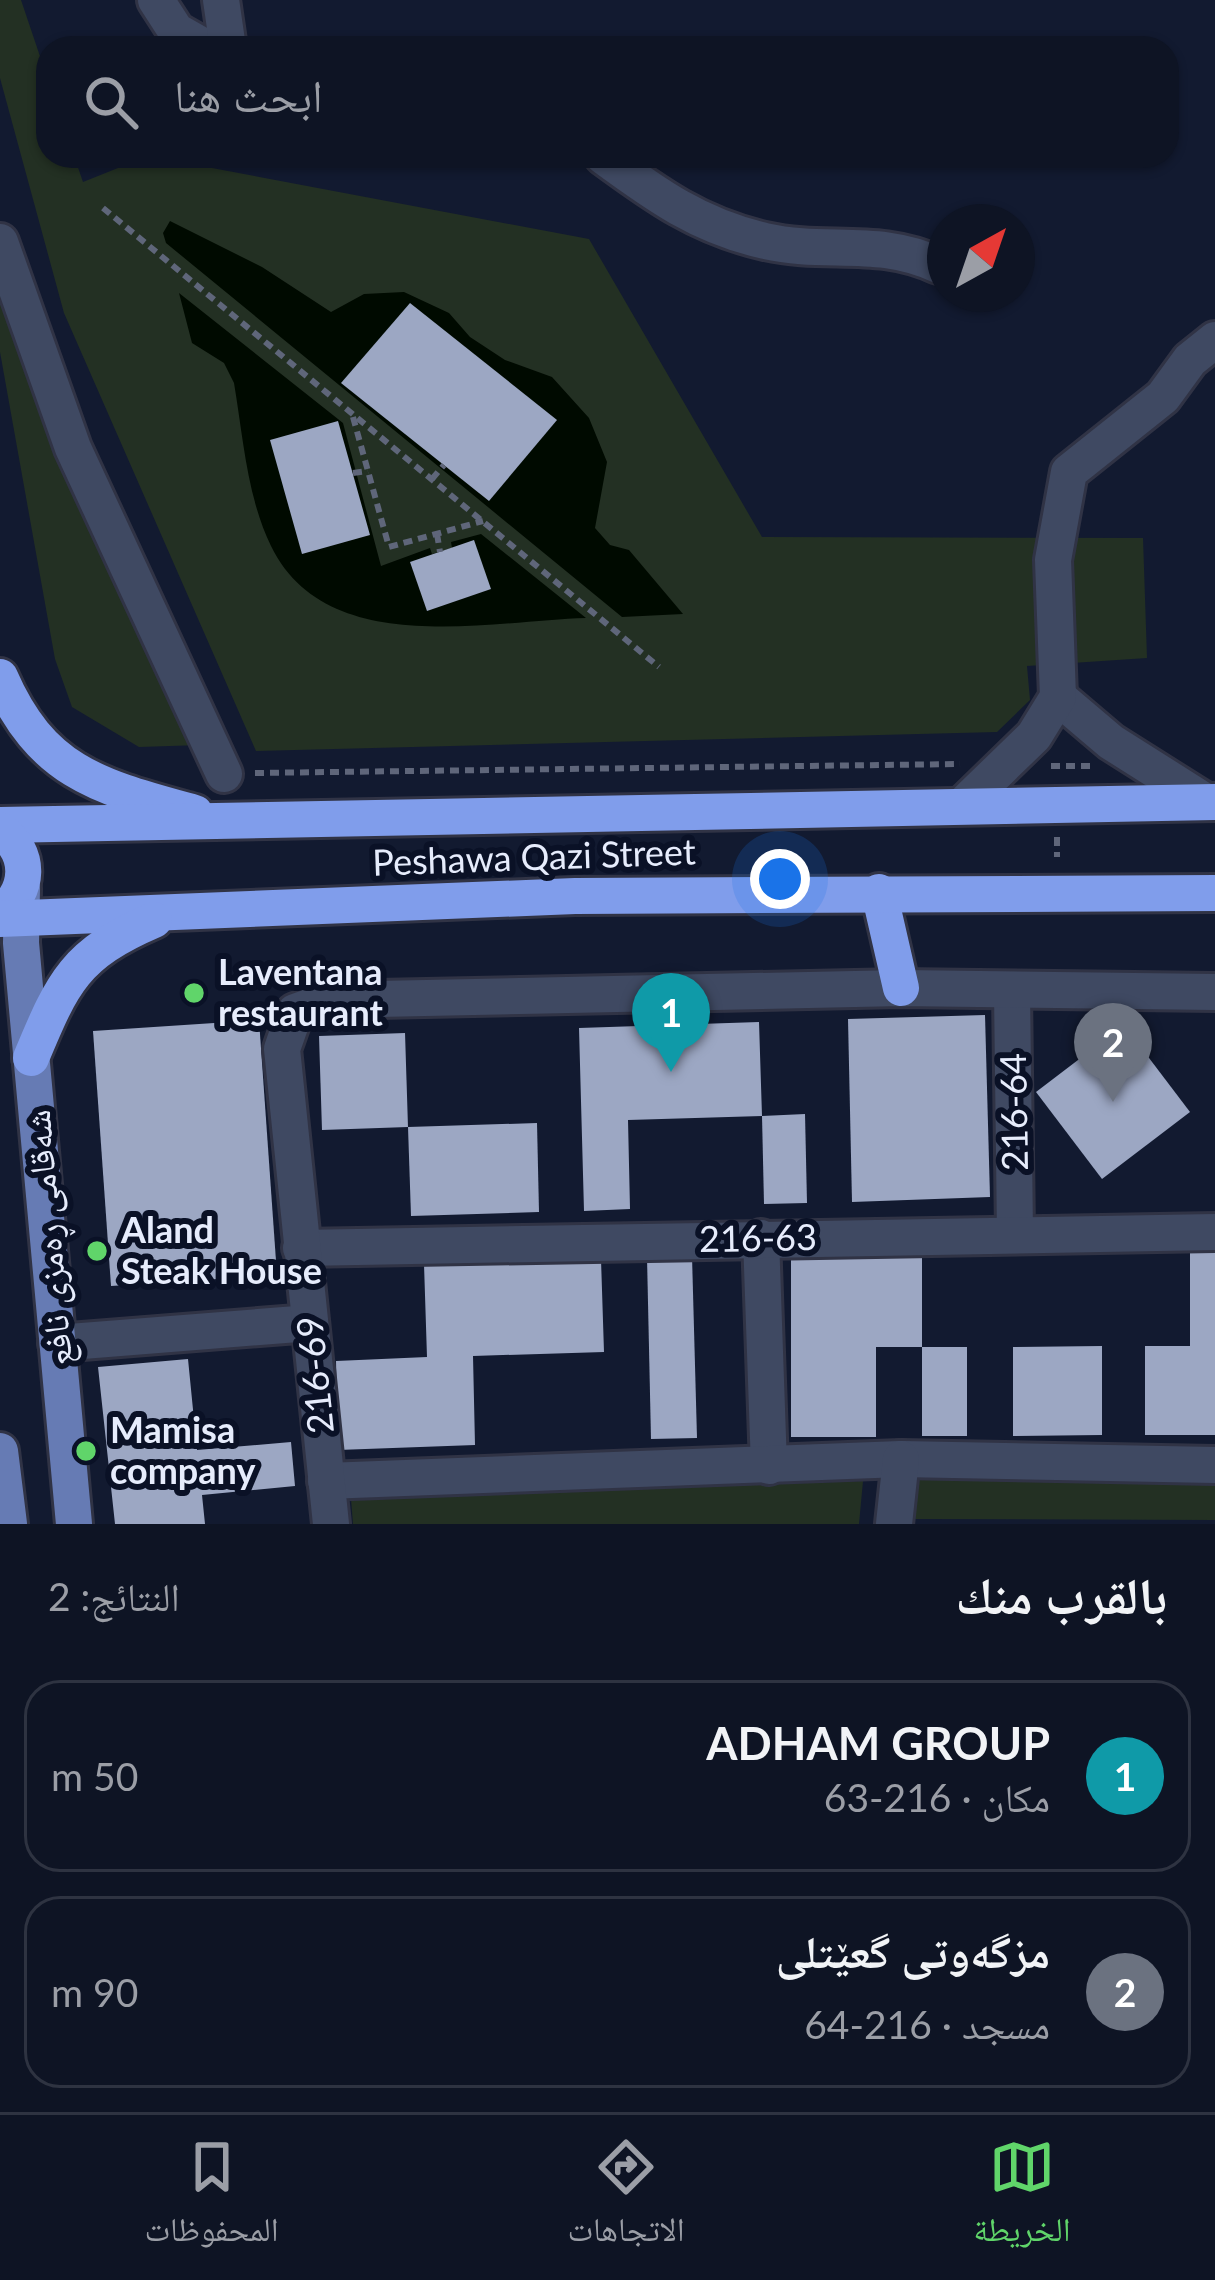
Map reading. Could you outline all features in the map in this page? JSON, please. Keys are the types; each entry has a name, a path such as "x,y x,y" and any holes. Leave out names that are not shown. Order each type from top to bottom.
{"highway":[{"path":"0,677 29,731 58,763 102,788 233,824"},
{"name":"Peshawa Qazi Street","path":"8,834 391,815 1210,802"},
{"path":"879,892 901,988"},
{"name":"Peshawa Qazi Street","path":"7,917 575,896 1215,893"},
{"path":"20,1029 80,962 131,930 194,910"}],"main road":[{"name":"شەقامی ڕەمزی نافع","path":"8,834 7,917 74,1524"},
{"path":"0,1451 9,1524"}],"street":[{"path":"156,0 176,31 185,36"},
{"path":"220,0 226,36"},
{"path":"618,168 677,211 768,242 902,248 927,260"},
{"path":"0,242 73,448 239,774"},
{"path":"962,806 1008,765 1058,697 1053,560 1069,472 1163,397 1190,359 1215,340"},
{"path":"1058,697 1148,765 1210,802"},
{"path":"901,988 1215,992"},
{"name":"216-69","path":"331,1524 282,1049 295,1012 329,1000 901,988"},
{"name":"216-64","path":"1012,991 1015,1233"},
{"name":"216-63","path":"301,1248 1215,1232"},
{"path":"761,1238 770,1466"},
{"path":"57,1342 310,1323"},
{"path":"894,1524 901,1459"},
{"path":"326,1481 901,1459 1215,1465"}],"path":[{"path":"104,208 659,667"},
{"path":"352,413 389,547 483,521"},
{"path":"432,479 444,465"},
{"path":"353,472 368,471"},
{"path":"436,534 440,552"},
{"path":"239,774 797,763 1148,765"}],"green space":[{"path":"0,0 21,0 36,44 36,168 78,168 83,182 118,168 212,168 589,239 762,537 1143,538 1147,658 1027,666 1030,700 997,732 256,751 64,313 0,78"},
{"path":"0,265 201,745 139,747 72,707 55,659 0,352"},
{"path":"917,1475 1215,1478 1215,1520 908,1519"},
{"path":"863,1481 859,1524 353,1524 351,1499"}],"shaded area":[{"path":"170,221 262,267 331,312 364,294 404,292 449,313 470,337 505,360 552,377 589,418 607,462 595,528 610,545 629,550 683,614 622,617 166,243 163,233"},
{"path":"179,293 343,423 381,566 430,548 432,554 452,548 451,542 481,534 586,618 412,626 368,619 329,605 296,582 271,546 256,507 234,383 224,363 192,343"}],"building":[{"path":"410,303 557,420 489,501 341,383"},
{"path":"338,421 370,535 302,554 270,440"},
{"path":"474,540 491,589 427,611 410,562"},
{"path":"985,1015 990,1197 852,1202 848,1019"},
{"path":"259,1020 277,1275 111,1286 93,1031"},
{"path":"759,1022 762,1116 628,1120 630,1209 584,1211 579,1028"},
{"path":"1124,1025 1190,1112 1102,1179 1036,1092"},
{"path":"405,1033 408,1127 322,1130 319,1036"},
{"path":"805,1114 807,1203 764,1204 762,1116"},
{"path":"537,1123 539,1212 411,1216 408,1127"},
{"path":"922,1253 922,1347 876,1347 876,1437 791,1437 791,1254"},
{"path":"1190,1253 1215,1253 1215,1435 1145,1435 1145,1346 1190,1346"},
{"path":"692,1256 697,1438 651,1439 647,1257"},
{"path":"601,1259 604,1352 473,1356 475,1445 338,1450 336,1361 427,1357 424,1264"},
{"path":"1102,1346 1102,1435 1013,1436 1013,1347"},
{"path":"922,1347 967,1347 967,1436 922,1436"},
{"path":"188,1359 197,1450 291,1442 295,1486 202,1495 205,1524 115,1524 98,1367"}],"place":[{"name":"Laventana restaurant","path":"194,993"},
{"name":"ADHAM GROUP","path":"671,1072"},
{"name":"مزگەوتی گعێتلی","path":"1113,1102"},
{"name":"Aland Steak House","path":"97,1251"},
{"name":"Mamisa company","path":"86,1451"}]}
